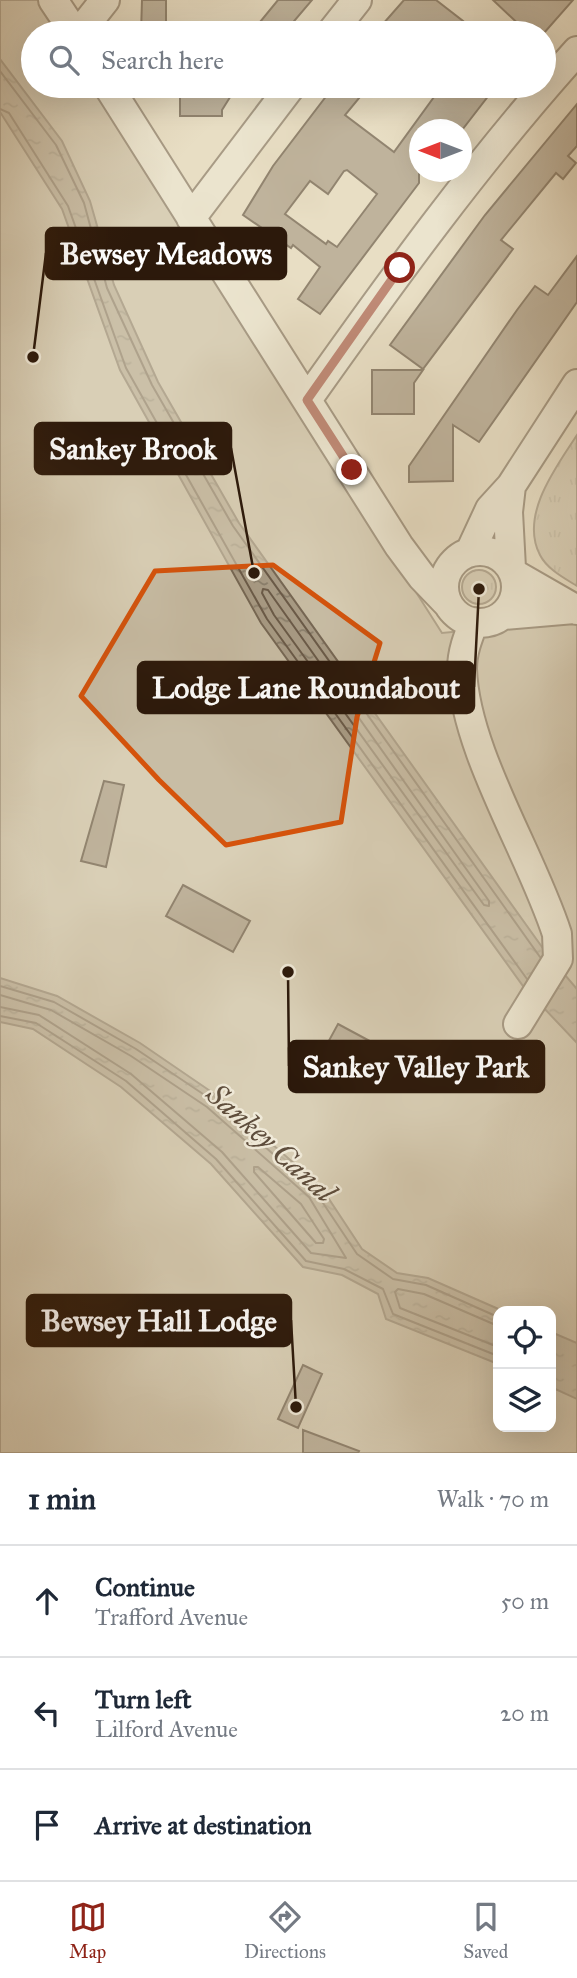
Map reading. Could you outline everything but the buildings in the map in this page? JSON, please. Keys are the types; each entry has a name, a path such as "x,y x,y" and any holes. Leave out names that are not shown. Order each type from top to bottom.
{"street":[{"path":"53,0 68,21"},
{"path":"87,21 105,0"},
{"path":"340,21 357,0"},
{"path":"556,76 577,51"},
{"path":"116,98 399,546 422,578 463,619 474,622 494,620 503,615 575,609"},
{"path":"191,218 281,98"},
{"path":"307,400 400,268 467,181 537,98"},
{"path":"447,603 444,582 452,564 464,555 490,509 511,486 577,384"},
{"path":"503,615 514,596 508,512 511,486"},
{"path":"399,546 464,555 490,552 499,556 512,571 575,609"},
{"path":"474,622 462,666 466,697 493,779 557,934 558,959 518,1024"}],"highlighted area":[{"path":"273,565 380,643 357,717 341,822 226,845 159,780 81,696 155,571"}],"green space":[{"path":"0,0 39,0 52,21 21,21 21,98 102,98 442,633 577,620 577,1453 0,1453"},
{"path":"577,435 577,586 556,573 543,560 535,540 534,524 543,492"},
{"path":"479,570 491,575 496,587 491,599 479,604 467,599 462,587 467,575"}],"water":[{"path":"0,59 21,87 21,98 29,98 62,141 90,201 114,285 158,382 239,523 547,954 577,989 577,1043 523,986 261,623 120,370 62,209 0,112"},
{"path":"0,978 57,996 140,1043 216,1095 321,1187 362,1249 397,1273 428,1278 493,1307 493,1362 386,1319 378,1294 342,1275 303,1267 211,1164 121,1087 33,1029 0,1022"},
{"path":"556,1334 577,1343 577,1399 556,1389"}],"place":[{"name":"Bewsey Meadows","path":"33,357"},
{"name":"Sankey Brook","path":"254,573"},
{"name":"Lodge Lane Roundabout","path":"479,589"},
{"name":"Sankey Valley Park","path":"288,972"},
{"name":"Bewsey Hall Lodge","path":"296,1407"}],"route":[{"path":"352,470 307,400 400,268"}],"water label":[{"name":"Sankey Canal","path":"271,1143"}]}
